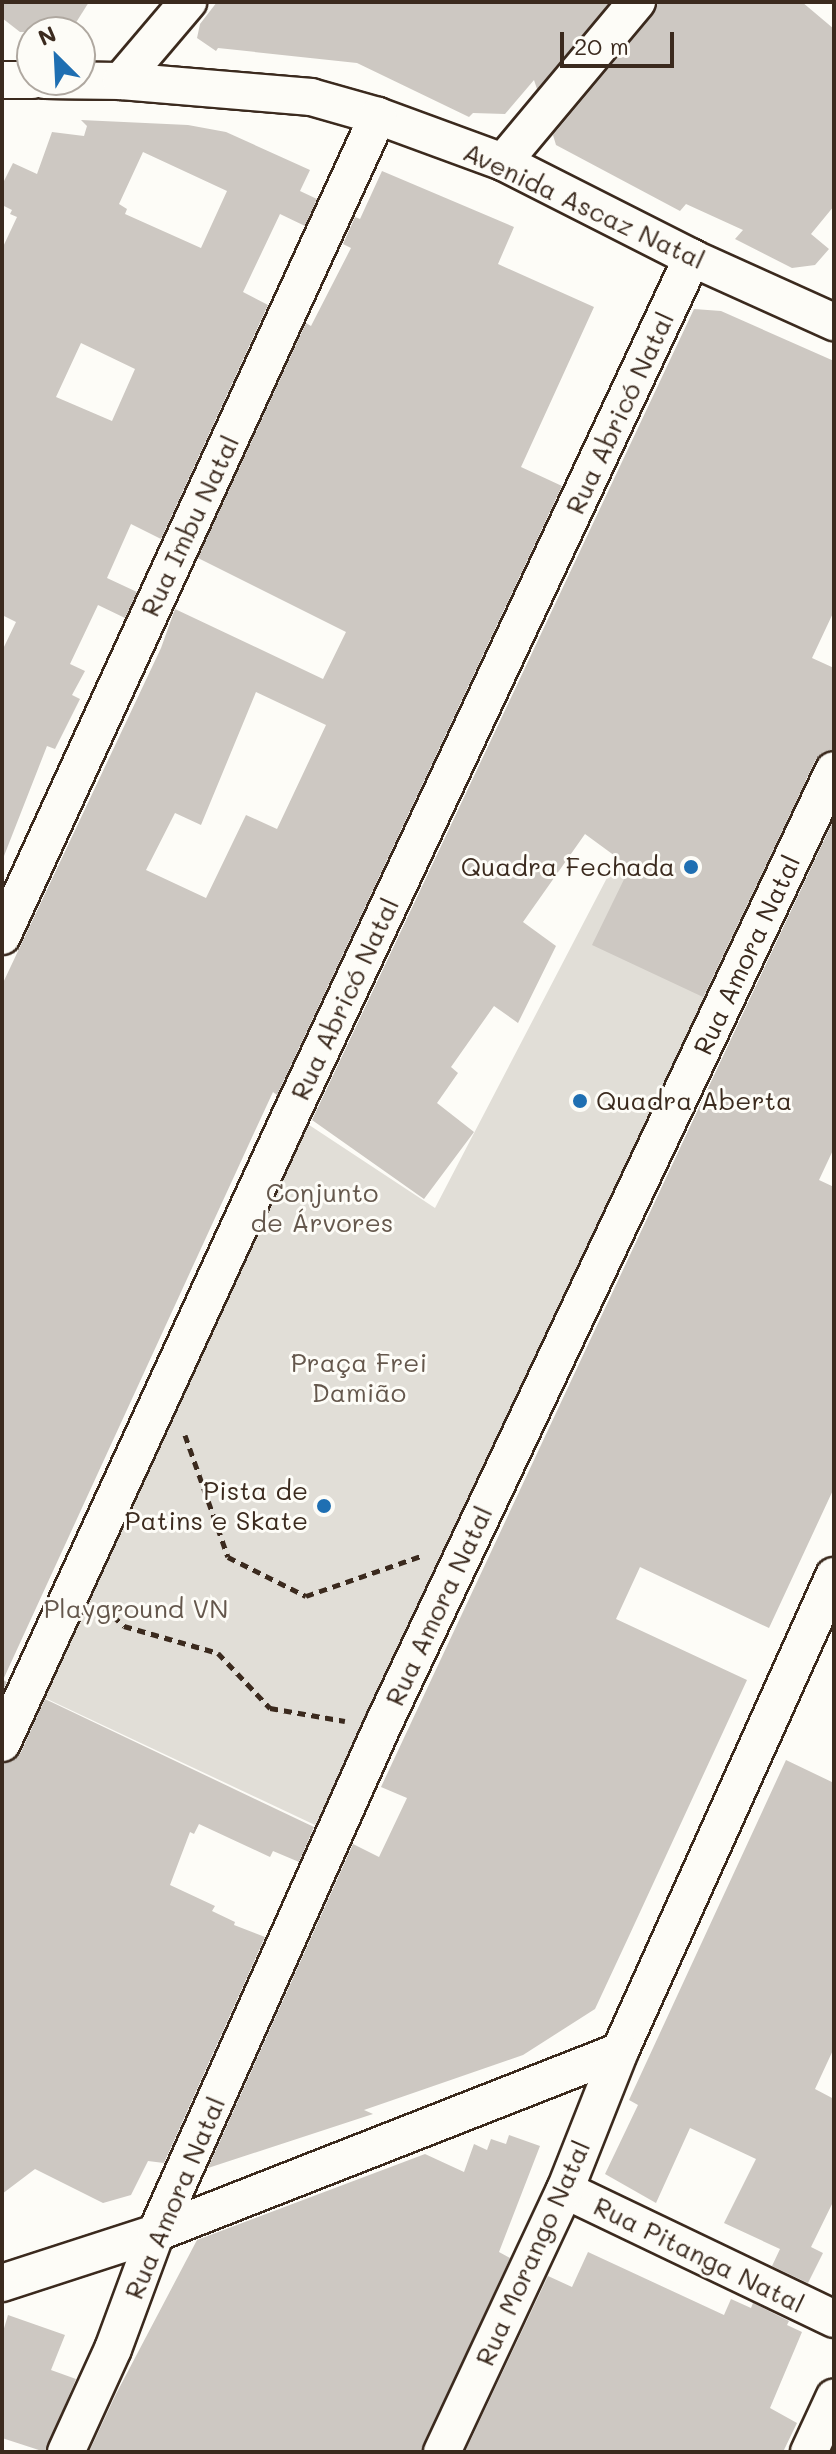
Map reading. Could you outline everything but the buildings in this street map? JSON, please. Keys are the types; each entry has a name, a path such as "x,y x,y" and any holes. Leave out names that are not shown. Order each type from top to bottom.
{"street":[{"path":"121,81 188,2"},
{"path":"503,162 637,2"},
{"name":"Avenida Ascaz Natal","path":"96,82 121,81 311,97 378,116 503,162 692,258 828,308"},
{"name":"Rua Imbu Natal","path":"2,936 378,116"},
{"name":"Rua Abricó Natal","path":"2,1743 159,1408 294,1108 692,258"},
{"name":"Rua Amora Natal","path":"66,2452 113,2349 156,2233 382,1727 834,770"},
{"name":"Rua Morango Natal","path":"442,2452 565,2190 620,2051 834,1576"},
{"path":"2,2283 156,2233 620,2051"},
{"name":"Rua Pitanga Natal","path":"565,2190 834,2319"},
{"path":"809,2452 834,2398"}],"path":[{"path":"159,1408 178,1417 228,1557 306,1596 471,1538"},
{"path":"78,1580 124,1626 218,1653 270,1708 382,1727"}],"green space":[{"name":"Praça Frei Damião","path":"684,730 825,789 332,1833 26,1689 294,1115 435,1208"}],"place":[{"name":"Quadra Fechada","path":"691,867"},
{"name":"Quadra Aberta","path":"580,1101"},
{"name":"Pista de Patins e Skate","path":"324,1506"}],"park label":[{"name":"Conjunto de Árvores","path":"322,1208"},
{"name":"Playground VN","path":"136,1609"}]}
